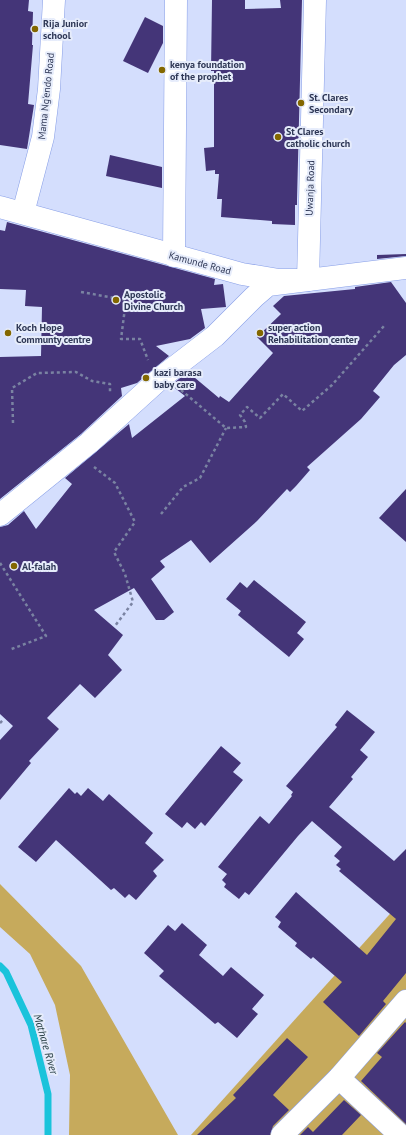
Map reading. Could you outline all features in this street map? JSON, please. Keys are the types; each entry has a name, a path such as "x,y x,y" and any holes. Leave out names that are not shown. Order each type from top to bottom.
{"street":[{"name":"Mama Ng'endo Road","path":"23,213 43,137 49,89 54,0"},
{"path":"174,256 176,0"},
{"name":"Uwanja Road","path":"308,280 315,0"},
{"name":"Kamunde Road","path":"0,207 242,274 279,280 308,280 406,268"},
{"path":"0,515 89,443 122,412 162,378 215,336 268,285 308,280"},
{"path":"282,1135 339,1078 406,1001"},
{"path":"339,1078 400,1135"}],"path":[{"path":"81,292 126,300 121,339 140,339 150,365 162,378 226,428 246,427 245,422 240,415 247,408 260,418 283,394 302,411 332,385 384,326"},
{"path":"14,422 12,388 37,374 76,372 92,381 110,384 110,396 122,412"},
{"path":"162,514 183,487 200,478 226,428"},
{"path":"87,467 93,466 115,483 135,522 114,552 125,574 133,602 115,626"},
{"path":"0,563 46,636 9,650"},
{"path":"0,723 4,720"}],"shaded area":[{"path":"0,884 81,966 178,1135 69,1135 70,1075 55,1005 30,954 0,927"},
{"path":"406,896 406,1135 191,1135"}],"building":[{"path":"0,0 29,0 28,11 33,12 33,45 28,104 34,105 27,149 0,145"},
{"path":"212,0 245,0 245,9 281,8 280,0 302,0 297,205 295,205 295,225 272,224 272,221 221,217 222,199 217,199 219,174 215,174 215,170 206,171 204,148 214,147 214,71 211,71"},
{"path":"145,17 163,26 163,43 148,73 123,61"},
{"path":"110,155 162,167 162,188 106,176"},
{"path":"7,222 215,279 214,285 223,284 226,307 201,309 205,328 190,339 156,346 169,356 137,383 121,388 122,396 81,434 0,499 0,357 41,356 42,307 25,306 26,290 0,289 0,230 5,231"},
{"path":"406,254 406,256 377,259 377,255"},
{"path":"391,282 406,303 406,355 394,365 373,391 380,397 361,419 307,467 310,470 290,492 287,489 257,521 210,563 191,540 160,561 165,567 151,579 174,612 164,620 156,620 134,588 94,610 123,635 108,655 122,670 95,698 80,684 47,718 59,729 29,761 31,763 0,800 0,740 13,726 0,714 0,527 8,525 24,511 36,529 72,484 65,478 129,424 132,438 185,396 171,385 188,372 219,398 220,396 229,402 273,353 257,337 281,314 273,306 284,296 355,289 355,287"},
{"path":"406,489 406,542 379,518"},
{"path":"254,580 306,622 297,633 304,639 289,657 238,615 241,611 226,599 240,582 247,588"},
{"path":"347,710 375,732 360,750 368,757 351,777 353,779 329,807 394,861 406,849 406,973 383,1001 386,1004 359,1036 323,1002 342,982 313,957 311,959 295,946 297,943 278,927 281,922 275,917 296,892 367,955 396,919 339,871 341,869 336,865 340,861 334,856 342,847 312,821 249,895 245,892 239,899 224,887 226,884 222,880 227,874 218,867 260,816 269,824 292,796 291,795 293,792 286,786 337,727 335,725"},
{"path":"221,746 241,763 233,772 243,780 205,826 201,822 195,829 187,822 182,828 165,814"},
{"path":"69,788 75,794 77,792 81,796 88,788 103,801 109,794 153,833 145,843 164,860 153,871 157,876 136,900 129,894 125,898 114,888 111,890 56,840 36,862 18,847"},
{"path":"182,923 207,945 199,955 223,976 231,967 264,995 252,1009 258,1014 237,1038 218,1022 215,1024 159,976 164,971 144,953 168,925 175,931"},
{"path":"405,1022 406,1124 361,1081 382,1057 377,1053"},
{"path":"287,1038 308,1057 273,1095 289,1110 273,1126 270,1135 197,1135 236,1098 233,1095"},
{"path":"344,1100 361,1115 342,1135 300,1135 308,1127 313,1132"}],"waterway":[{"name":"Mathare River","path":"0,966 6,972 31,1025 48,1094 48,1135"}],"place":[{"name":"Rija Junior school","path":"35,29"},
{"name":"kenya foundation of the prophet","path":"162,70"},
{"name":"St. Clares Secondary","path":"301,103"},
{"name":"St Clares catholic church","path":"278,137"},
{"name":"Apostolic Divine Church","path":"116,300"},
{"name":"Koch Hope Communty centre","path":"8,333"},
{"name":"super action Rehabilitation center","path":"260,333"},
{"name":"kazi barasa baby care","path":"146,378"},
{"name":"Al-falah","path":"14,566"}]}
